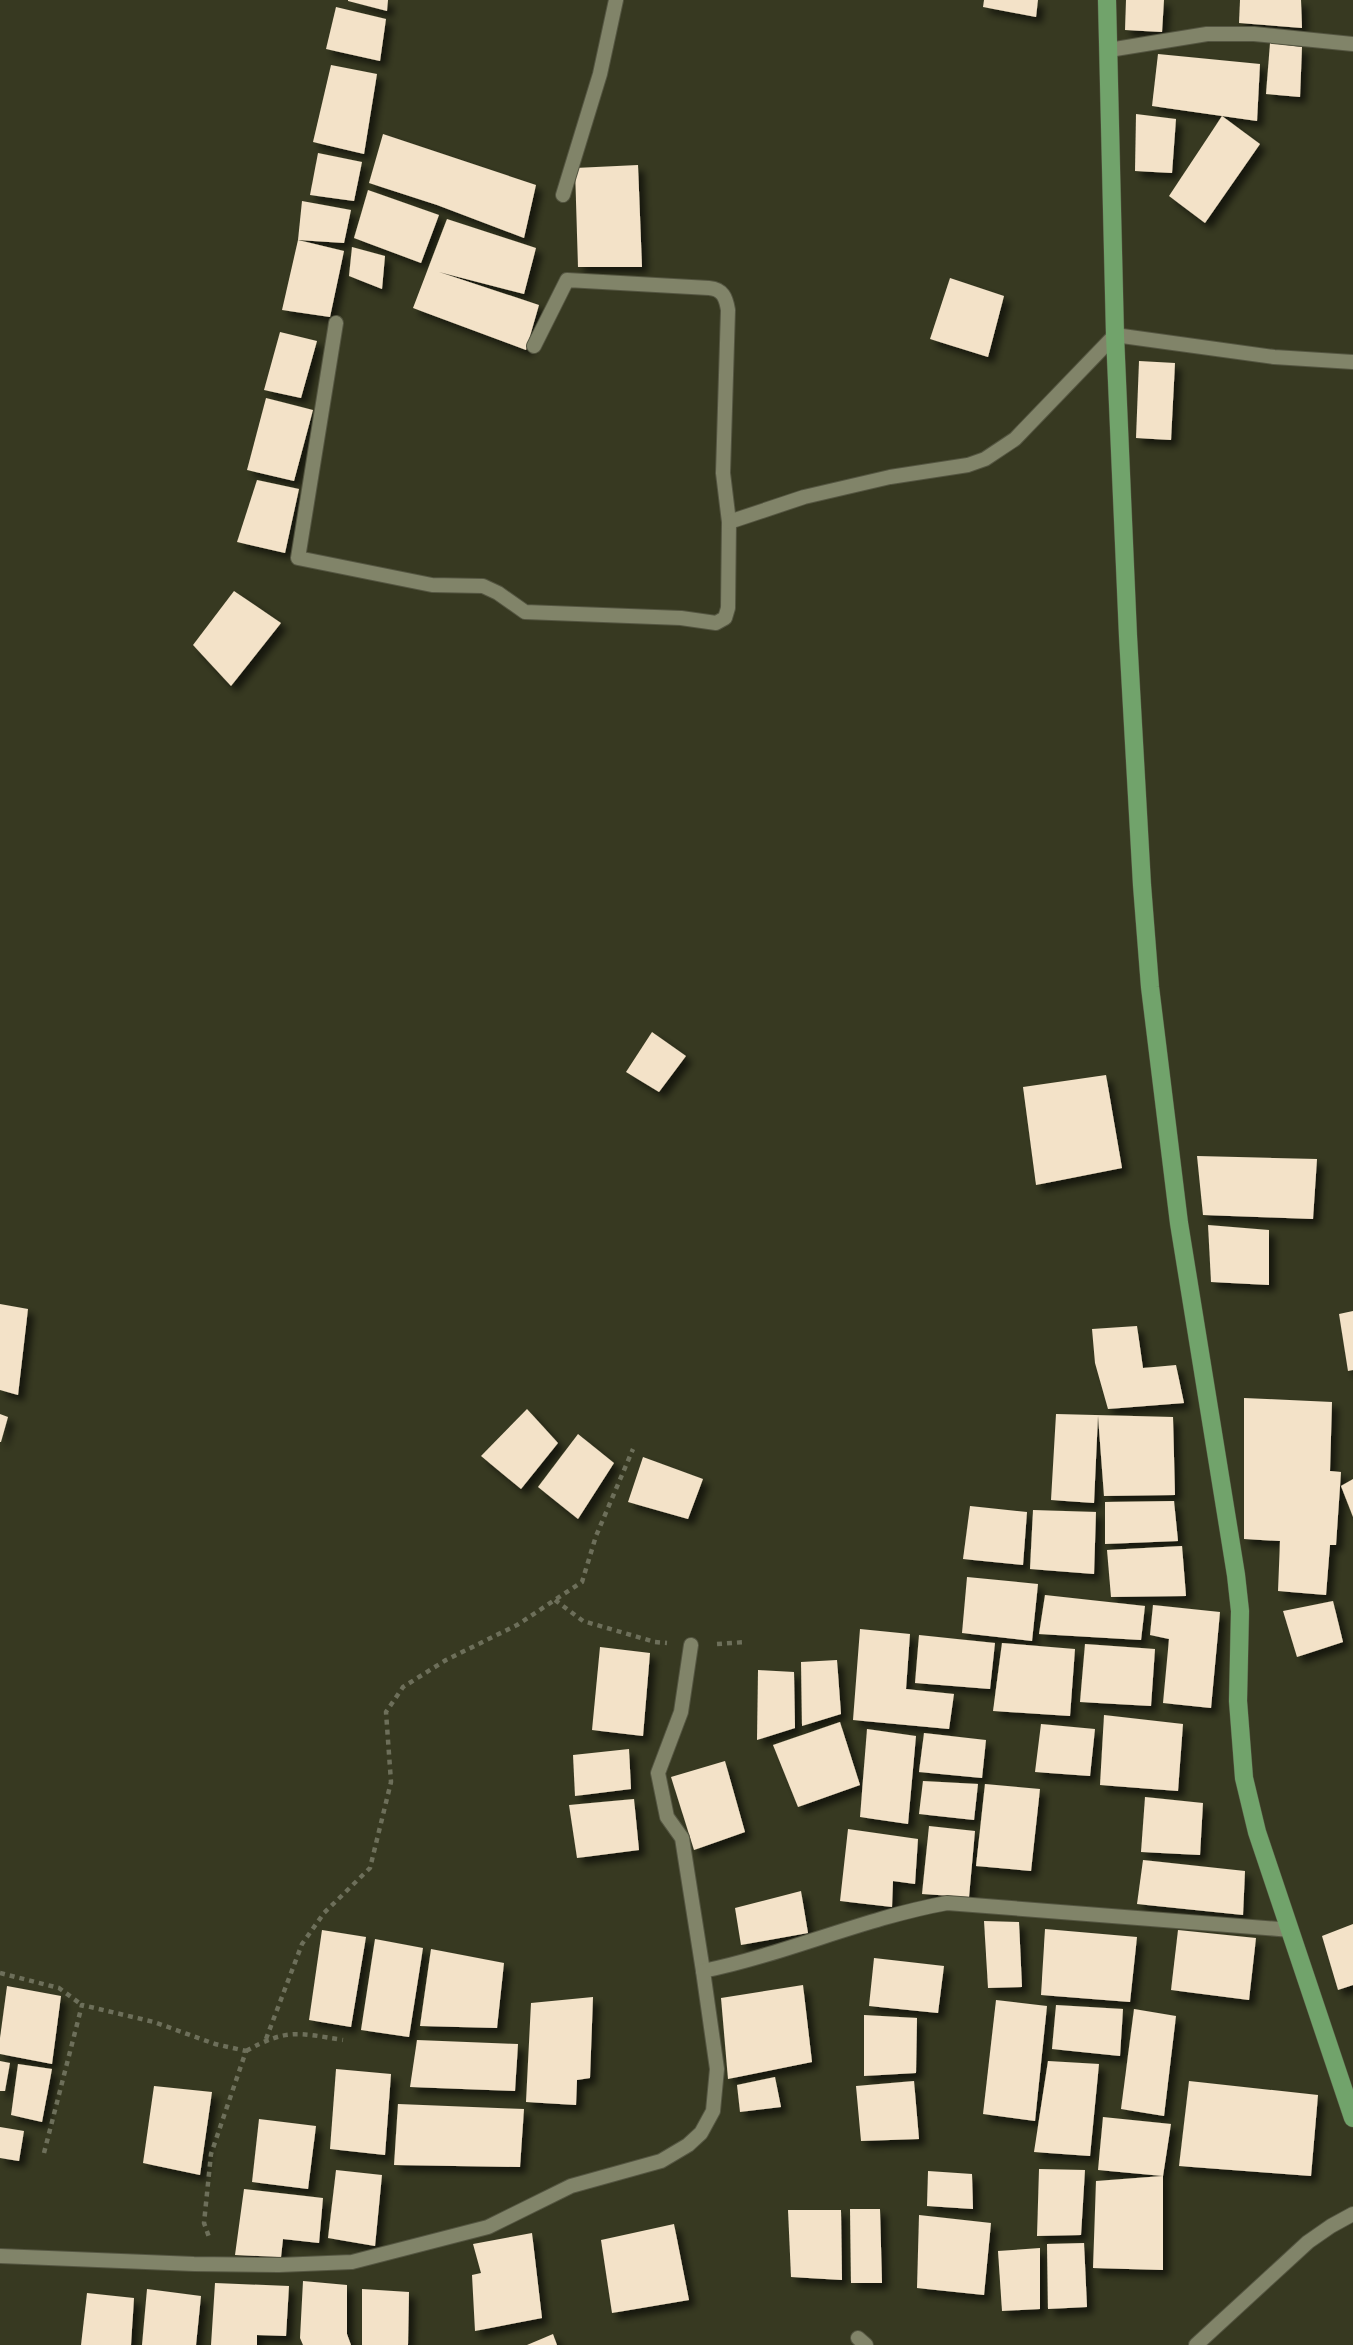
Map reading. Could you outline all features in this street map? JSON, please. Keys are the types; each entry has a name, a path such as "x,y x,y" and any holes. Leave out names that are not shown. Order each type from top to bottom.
{"main road":[{"path":"1107,0 1115,335 1128,636 1150,987 1179,1223 1236,1575 1240,1611 1238,1701 1244,1778 1257,1832 1353,2118"}],"street":[{"path":"563,194 600,74 616,0"},
{"path":"1109,50 1207,34 1254,34 1353,44"},
{"path":"335,323 298,558 432,585 483,586 525,612 681,618 716,623 724,618 728,608 729,522 723,473 728,310 722,292 709,288 566,280 534,346"},
{"path":"729,522 816,494 890,477 968,465 985,459 1015,439 1115,335 1273,357 1353,362"},
{"path":"0,2256 218,2264 352,2262 488,2227 571,2186 661,2161 701,2133 713,2111 717,2069 682,1838 667,1817 658,1773 681,1712 691,1646"},
{"path":"703,1971 746,1962 916,1909 947,1903 1291,1930"},
{"path":"1196,2345 1206,2339 1308,2242 1331,2225 1353,2214"}],"path":[{"path":"267,2039 302,1944 324,1913 370,1868 391,1782 386,1712 402,1687 446,1660 517,1625 582,1582 596,1536 633,1449"},
{"path":"555,1600 583,1620 655,1642 691,1646 746,1642"},
{"path":"0,1973 59,1988 82,2005 154,2022 215,2044 246,2051"},
{"path":"44,2153 82,2005"},
{"path":"218,2264 204,2223 211,2154 246,2051 267,2039 296,2032 343,2040"}],"building":[{"path":"388,0 387,11 348,1"},
{"path":"984,0 1038,0 1036,17 983,7"},
{"path":"1126,0 1164,0 1162,32 1125,30"},
{"path":"1240,0 1301,0 1302,28 1239,23"},
{"path":"336,7 386,19 380,61 326,49"},
{"path":"1270,43 1302,47 1300,97 1266,94"},
{"path":"1158,54 1260,64 1257,121 1152,106"},
{"path":"331,65 377,74 364,154 313,142"},
{"path":"1136,114 1176,119 1172,173 1135,171"},
{"path":"1222,116 1260,144 1205,223 1169,196"},
{"path":"383,134 536,185 524,238 369,183"},
{"path":"318,153 362,162 354,201 310,195"},
{"path":"638,165 642,267 578,267 575,168"},
{"path":"368,190 439,215 421,263 354,238"},
{"path":"302,201 351,210 344,243 298,240"},
{"path":"447,219 536,248 524,294 439,272 539,305 526,350 413,308"},
{"path":"298,240 344,251 330,317 282,310"},
{"path":"352,247 385,256 382,289 349,276"},
{"path":"950,278 1004,296 988,357 930,339"},
{"path":"280,332 317,341 301,398 264,390"},
{"path":"1139,361 1175,363 1171,440 1136,438"},
{"path":"266,398 313,410 294,481 247,470"},
{"path":"257,480 299,489 285,553 237,542"},
{"path":"234,591 281,623 231,686 193,645"},
{"path":"652,1032 686,1056 659,1092 626,1072"},
{"path":"1106,1075 1122,1168 1036,1185 1023,1087"},
{"path":"1197,1156 1317,1159 1313,1219 1203,1215"},
{"path":"1208,1225 1269,1230 1269,1285 1211,1282"},
{"path":"0,1304 28,1309 18,1395 0,1390"},
{"path":"1353,1311 1353,1370 1348,1371 1339,1314"},
{"path":"1137,1326 1143,1368 1176,1365 1184,1403 1108,1409 1095,1363 1092,1329"},
{"path":"1244,1398 1332,1402 1330,1471 1341,1472 1336,1545 1330,1545 1326,1595 1278,1591 1280,1541 1244,1539"},
{"path":"527,1409 558,1443 521,1489 481,1456"},
{"path":"0,1414 8,1417 1,1442 0,1442"},
{"path":"1056,1414 1173,1417 1175,1495 1104,1496 1098,1416 1094,1503 1051,1500"},
{"path":"578,1434 614,1463 578,1519 538,1487"},
{"path":"643,1457 703,1479 688,1519 628,1502"},
{"path":"1353,1479 1353,1517 1341,1486"},
{"path":"1174,1501 1178,1541 1105,1544 1105,1502"},
{"path":"970,1506 1027,1512 1023,1565 963,1559"},
{"path":"1033,1510 1096,1512 1094,1574 1030,1569"},
{"path":"1182,1546 1186,1596 1111,1597 1107,1550"},
{"path":"967,1577 1038,1584 1032,1641 962,1633"},
{"path":"1045,1595 1145,1606 1141,1640 1039,1634"},
{"path":"1333,1601 1343,1642 1297,1657 1283,1611"},
{"path":"1153,1605 1220,1612 1211,1708 1163,1703 1169,1639 1150,1635"},
{"path":"860,1629 910,1634 906,1689 954,1694 949,1729 853,1720"},
{"path":"919,1635 995,1643 990,1689 915,1683"},
{"path":"1002,1643 1075,1649 1070,1716 993,1711"},
{"path":"1085,1644 1155,1649 1151,1706 1080,1702"},
{"path":"600,1647 650,1653 643,1736 592,1730"},
{"path":"837,1660 841,1714 802,1726 801,1662"},
{"path":"758,1670 794,1672 795,1728 757,1740"},
{"path":"1104,1715 1183,1724 1178,1791 1100,1785"},
{"path":"840,1722 860,1785 798,1807 773,1745"},
{"path":"1041,1724 1095,1729 1090,1776 1035,1772"},
{"path":"867,1729 916,1736 908,1824 860,1817"},
{"path":"924,1733 986,1740 982,1778 919,1772"},
{"path":"629,1749 631,1789 575,1796 573,1755"},
{"path":"725,1761 745,1832 694,1850 671,1777"},
{"path":"923,1781 978,1784 974,1820 919,1814"},
{"path":"985,1784 1040,1789 1031,1871 976,1866"},
{"path":"1145,1797 1203,1803 1200,1855 1141,1852"},
{"path":"634,1799 639,1850 577,1858 569,1805"},
{"path":"929,1826 975,1831 969,1897 922,1894"},
{"path":"848,1829 918,1839 915,1884 893,1881 892,1907 840,1901"},
{"path":"1143,1860 1245,1871 1243,1915 1137,1904"},
{"path":"801,1891 808,1933 741,1945 735,1908"},
{"path":"984,1921 1019,1922 1022,1987 988,1988"},
{"path":"1353,1924 1353,1985 1338,1990 1322,1936"},
{"path":"1045,1929 1137,1937 1130,2002 1041,1995"},
{"path":"322,1930 366,1937 351,2027 309,2020"},
{"path":"1178,1930 1256,1938 1249,2000 1171,1990"},
{"path":"375,1939 423,1948 409,2037 361,2030"},
{"path":"431,1949 504,1963 497,2028 420,2026"},
{"path":"874,1958 944,1966 938,2013 869,2006"},
{"path":"803,1985 812,2062 728,2079 721,1998"},
{"path":"7,1986 61,1996 52,2064 0,2054"},
{"path":"593,1997 590,2078 577,2080 576,2105 526,2102 531,2003"},
{"path":"996,2000 1047,2006 1035,2121 983,2114"},
{"path":"1056,2005 1123,2009 1120,2056 1052,2049"},
{"path":"1134,2009 1176,2016 1164,2116 1121,2109"},
{"path":"864,2015 917,2018 916,2073 864,2076"},
{"path":"417,2040 518,2044 515,2091 410,2087"},
{"path":"0,2061 10,2063 5,2091 0,2091"},
{"path":"1048,2061 1099,2064 1090,2156 1034,2152"},
{"path":"18,2064 52,2069 42,2122 11,2115"},
{"path":"336,2069 391,2074 385,2155 330,2149"},
{"path":"775,2077 781,2107 740,2112 737,2085"},
{"path":"914,2081 919,2139 861,2141 856,2086"},
{"path":"1189,2081 1318,2095 1311,2176 1179,2166"},
{"path":"154,2086 212,2092 200,2175 143,2163"},
{"path":"398,2104 524,2109 520,2167 394,2165"},
{"path":"1103,2117 1171,2124 1163,2176 1098,2170"},
{"path":"259,2119 316,2126 308,2189 252,2182"},
{"path":"0,2127 24,2131 19,2161 0,2158"},
{"path":"1039,2169 1085,2170 1081,2235 1037,2236"},
{"path":"336,2170 382,2175 375,2246 328,2238"},
{"path":"928,2171 972,2174 973,2209 927,2206"},
{"path":"1163,2176 1163,2270 1093,2268 1096,2181"},
{"path":"244,2189 323,2198 319,2243 283,2239 281,2257 235,2255"},
{"path":"850,2209 880,2209 882,2283 851,2283"},
{"path":"788,2210 841,2210 842,2280 791,2277"},
{"path":"919,2215 991,2223 984,2295 917,2288"},
{"path":"674,2224 689,2300 612,2313 601,2240"},
{"path":"532,2233 542,2318 475,2331 472,2275 481,2273 473,2244"},
{"path":"1084,2243 1087,2307 1048,2309 1047,2244"},
{"path":"1040,2248 1040,2309 1002,2311 998,2251"},
{"path":"303,2281 347,2285 347,2334 351,2345 303,2345 300,2338"},
{"path":"215,2283 289,2286 286,2336 257,2335 257,2345 211,2345"},
{"path":"147,2289 201,2296 196,2345 142,2345"},
{"path":"362,2289 409,2292 408,2345 362,2345"},
{"path":"87,2293 134,2298 131,2345 81,2345"},
{"path":"553,2334 557,2345 527,2345"}]}
